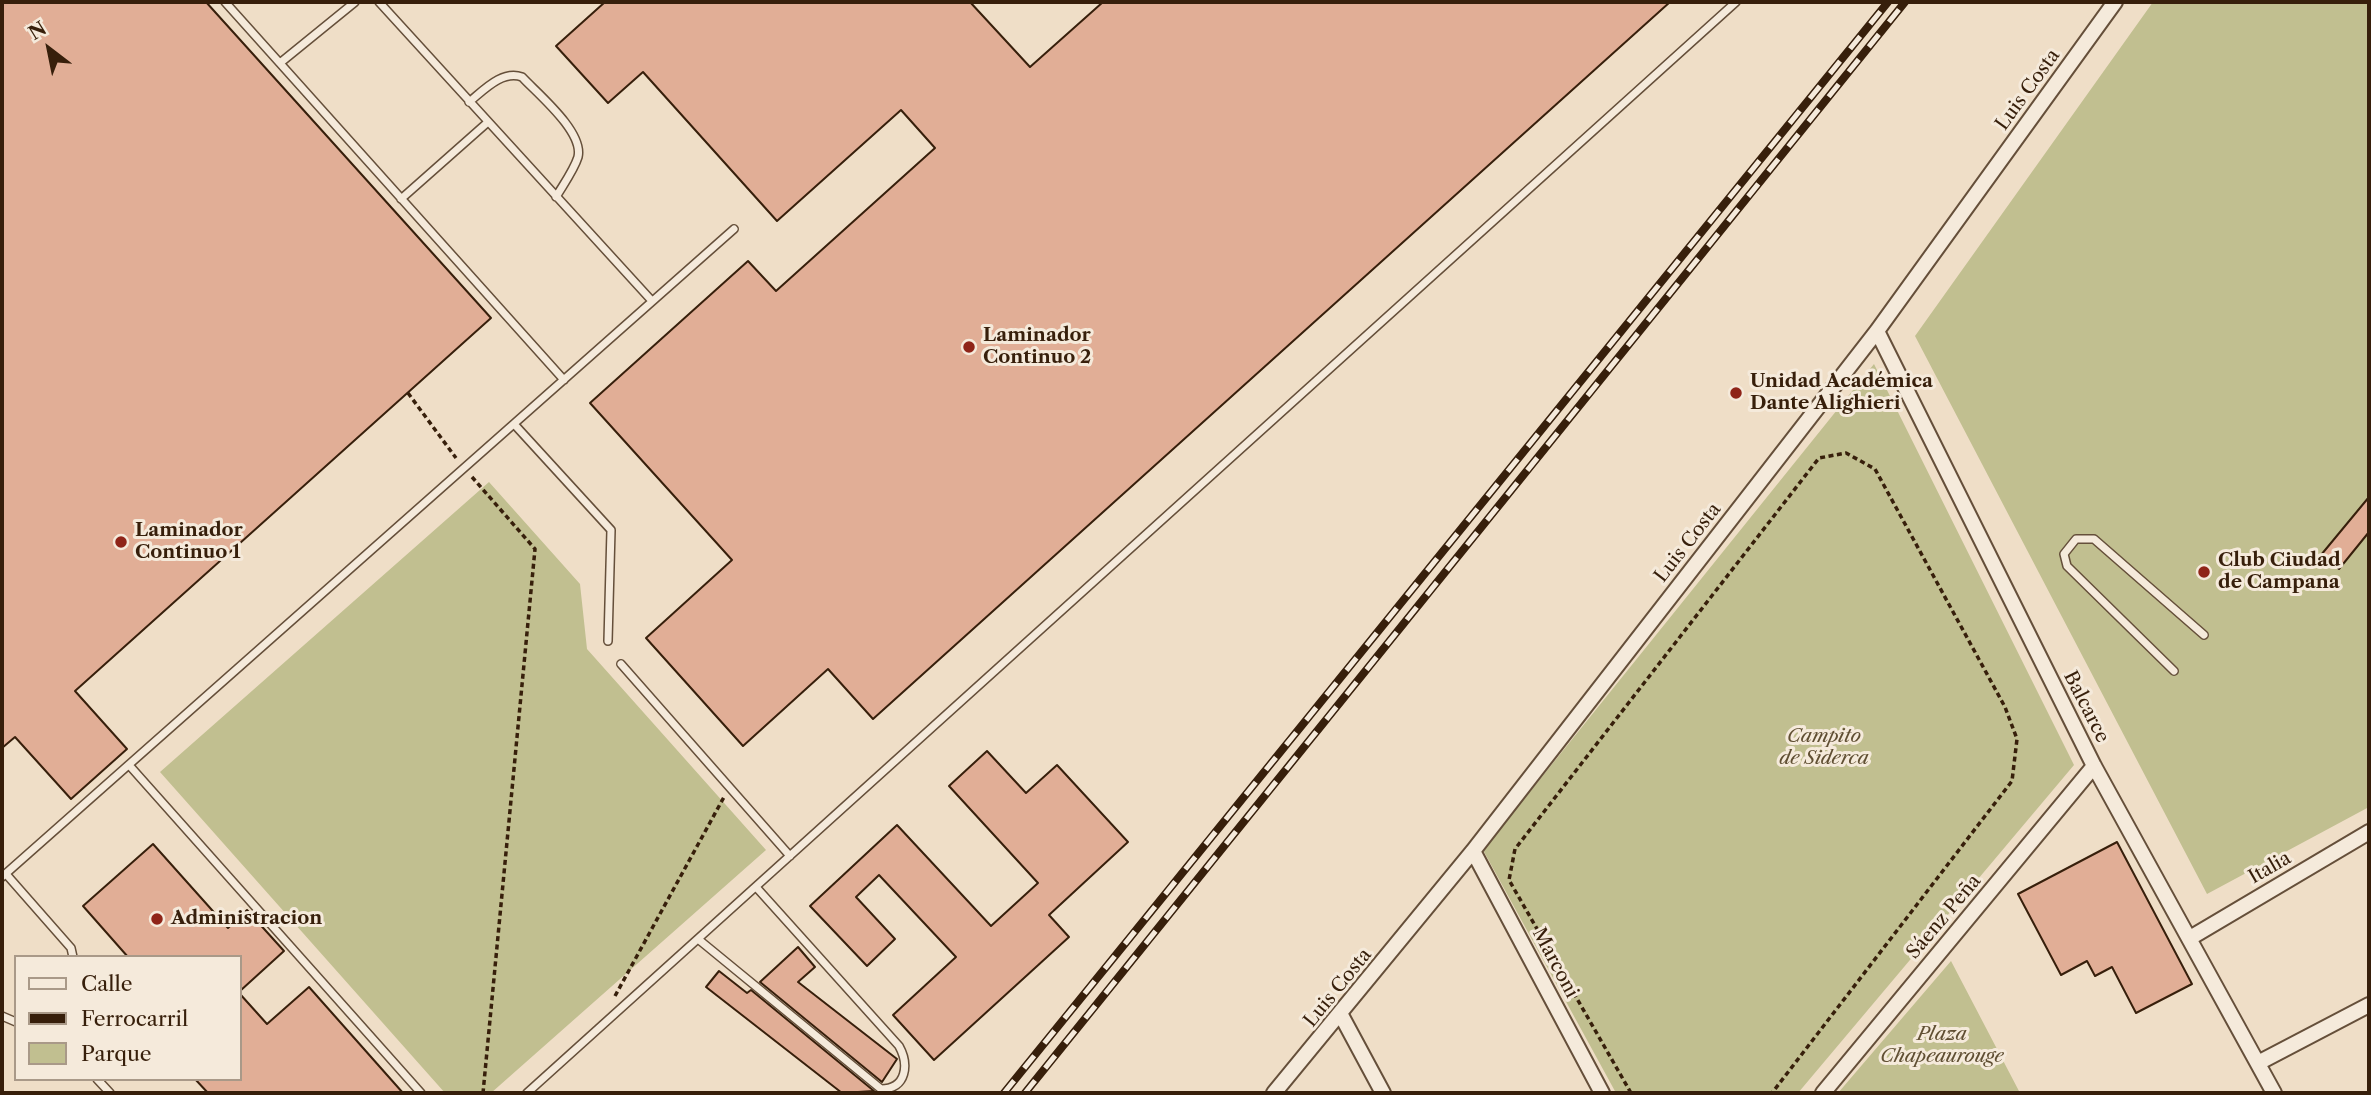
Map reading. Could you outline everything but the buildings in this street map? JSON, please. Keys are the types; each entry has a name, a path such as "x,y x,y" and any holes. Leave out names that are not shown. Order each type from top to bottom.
{"street":[{"name":"Luis Costa","path":"1274,1093 1341,1015 1473,851 1877,331 2115,2"},
{"name":"Balcarce","path":"1877,331 2094,766 2274,1093"},
{"name":"Sáenz Peña","path":"1822,1093 2094,766"},
{"name":"Italia","path":"2190,938 2369,832"},
{"name":"Marconi","path":"1473,851 1602,1093"},
{"path":"2258,1063 2369,1005"},
{"path":"1341,1015 1383,1093"}],"lane":[{"path":"225,2 564,380"},
{"path":"280,63 355,2"},
{"path":"379,2 652,300"},
{"path":"527,1093 1736,2"},
{"path":"469,102 500,78 513,74 522,77 568,127 578,142 578,158 556,197"},
{"path":"401,199 488,122"},
{"path":"73,955 71,947 4,875 734,229"},
{"path":"514,424 611,530 608,641"},
{"path":"2174,671 2067,566 2064,554 2076,539 2094,539 2204,635"},
{"path":"621,664 790,856"},
{"path":"129,765 421,1093"},
{"path":"698,939 881,1089 890,1089 898,1083 906,1071 906,1060 899,1046 755,887"}],"path":[{"path":"408,393 464,468 535,549 483,1093"},
{"path":"1631,1093 1509,880 1515,849 1819,458 1846,453 1875,469 2005,706 2017,739 2012,781 1772,1093"},
{"path":"609,1008 729,788"}],"green space":[{"name":"Club Ciudad de Campana","path":"2153,2 2369,2 2369,807 2207,894 1915,336"},
{"name":"Campito de Siderca","path":"1874,364 2074,765 1798,1093 1616,1093 1483,850"},
{"path":"489,482 580,584 587,649 766,850 491,1093 445,1093 160,772"},
{"name":"Plaza Chapeaurouge","path":"1951,961 2020,1093 1838,1093"}],"railway":[{"path":"1004,1093 1888,2"},
{"path":"1025,1093 1905,2"}],"place":[{"name":"Laminador Continuo 2","path":"969,347"},
{"name":"Unidad Académica Dante Alighieri","path":"1736,393"},
{"name":"Laminador Continuo 1","path":"121,542"},
{"name":"Club Ciudad de Campana","path":"2204,572"},
{"name":"Administracion","path":"157,919"}]}
